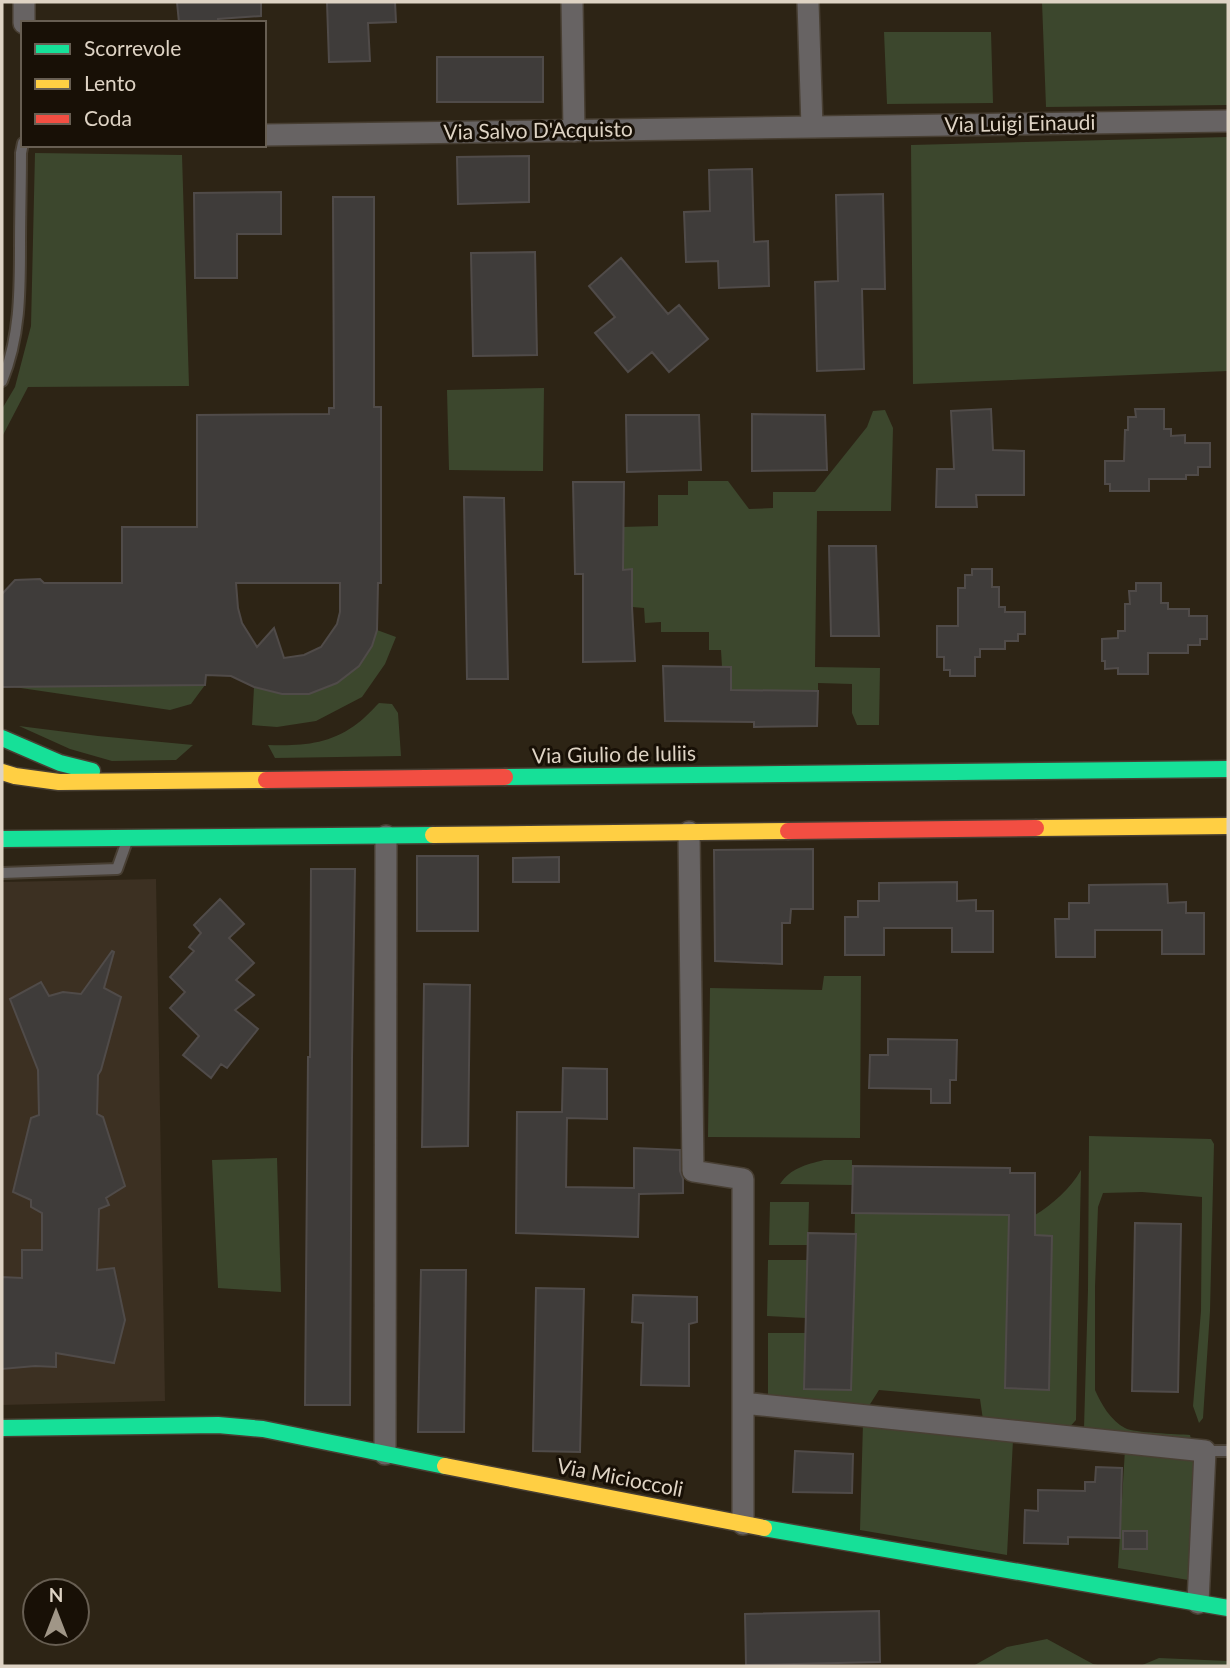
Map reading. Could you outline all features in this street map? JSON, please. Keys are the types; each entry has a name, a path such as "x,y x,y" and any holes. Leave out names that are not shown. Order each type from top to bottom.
{"main road":[{"path":"2,738 60,763 134,780"},
{"name":"Via Giulio de Iuliis","path":"2,772 59,782 1228,769"},
{"path":"6,840 1228,826"},
{"name":"Via Micioccoli","path":"2,1428 218,1425 263,1429 743,1524 1228,1608"}],"street":[{"path":"24,2 24,21"},
{"path":"572,2 574,131"},
{"path":"808,2 812,127"},
{"name":"Via Luigi Einaudi","path":"812,127 1228,121"},
{"name":"Via Salvo D'Acquisto","path":"266,135 812,127"},
{"path":"689,832 693,1171 743,1179 743,1524"},
{"path":"385,1454 386,836"},
{"path":"743,1403 1205,1451 1198,1603"}],"lane":[{"path":"2,381 14,338 20,301 22,147"},
{"path":"2,873 117,869 128,839"},
{"path":"1205,1451 1228,1451"}],"shaded area":[{"path":"156,879 165,1401 2,1405 2,882"}],"green space":[{"path":"1042,2 1228,2 1228,105 1046,107"},
{"path":"884,32 991,32 993,103 887,104"},
{"path":"1228,137 1228,371 913,384 911,145"},
{"path":"35,153 182,155 189,386 28,387 2,437 2,409 15,387 31,326"},
{"path":"544,388 543,471 449,470 447,390"},
{"path":"885,410 893,428 891,511 817,511 815,667 880,668 879,725 857,725 852,713 852,684 818,683 818,691 731,691 731,668 722,667 721,650 709,650 709,632 661,632 661,622 645,623 644,608 632,607 631,569 623,570 622,527 658,526 658,495 688,495 688,481 728,481 749,509 773,508 773,492 815,492 867,427 873,411"},
{"path":"377,630 396,637 385,664 362,697 316,721 277,727 252,725 254,687 282,694 309,694 337,683 359,666"},
{"path":"205,685 191,704 170,710 14,687"},
{"path":"379,703 392,704 398,713 401,756 275,758 268,745 302,744 334,737 357,724"},
{"path":"19,726 193,745 176,760 112,761 70,749"},
{"path":"824,976 861,976 860,1138 708,1137 710,988 822,990"},
{"path":"1089,1136 1211,1139 1214,1144 1210,1311 1203,1418 1199,1423 1193,1406 1201,1311 1202,1197 1142,1192 1103,1193 1098,1207 1095,1390 1107,1412 1125,1428 1190,1435 1192,1442 1087,1433 1084,1428"},
{"path":"277,1158 281,1292 218,1288 212,1160"},
{"path":"824,1160 852,1160 852,1185 780,1184 794,1171"},
{"path":"1081,1170 1076,1420 1066,1431 983,1420 980,1399 879,1390 867,1409 768,1396 768,1333 806,1333 804,1389 851,1390 855,1213 1035,1215 1061,1196"},
{"path":"770,1202 809,1202 808,1245 769,1245"},
{"path":"768,1260 808,1260 806,1318 767,1316"},
{"path":"863,1423 1013,1440 1007,1555 860,1530"},
{"path":"1125,1449 1199,1456 1194,1581 1118,1568"},
{"path":"1047,1639 1093,1664 1103,1666 973,1666 1007,1647"},
{"path":"1159,1658 1228,1661 1228,1666 1140,1666"}],"building":[{"path":"177,2 261,2 261,16 218,21 179,21"},
{"path":"327,2 395,2 396,22 368,23 370,61 329,62"},
{"path":"437,57 543,57 543,102 437,102"},
{"path":"529,156 529,202 458,204 457,157"},
{"path":"752,169 754,242 768,241 769,286 719,288 718,261 686,262 684,212 710,211 709,170"},
{"path":"281,192 281,234 237,234 237,278 195,278 194,193"},
{"path":"883,194 885,289 862,289 864,369 817,371 815,282 838,281 836,195"},
{"path":"333,197 374,197 374,407 381,407 381,583 378,583 377,630 372,646 359,666 337,683 309,694 282,694 254,687 231,676 206,675 205,685 2,687 2,594 15,580 40,579 44,583 122,583 122,527 197,527 197,415 329,414 329,408 334,408","holes":["236,583 340,583 340,612 337,624 321,647 304,655 284,658 274,628 257,647 242,623"]},
{"path":"535,252 537,355 473,356 471,253"},
{"path":"621,258 668,314 679,305 708,339 669,372 652,352 628,372 595,333 615,317 589,286"},
{"path":"991,409 993,450 1024,451 1024,495 976,495 977,507 936,507 937,469 954,469 951,411"},
{"path":"1135,409 1164,409 1164,429 1171,429 1171,436 1185,435 1185,443 1210,443 1210,467 1198,467 1198,475 1186,475 1186,479 1149,479 1149,491 1110,491 1110,484 1105,484 1105,461 1124,461 1125,430 1128,430 1128,417 1136,417"},
{"path":"752,414 825,415 827,470 752,471"},
{"path":"626,415 699,415 701,470 627,472"},
{"path":"573,482 624,482 623,570 632,569 635,661 583,662 583,574 575,574"},
{"path":"464,497 504,498 508,679 467,679"},
{"path":"829,546 876,546 879,636 831,636"},
{"path":"972,569 992,569 992,587 999,587 999,607 1005,607 1005,612 1025,612 1025,634 1018,634 1018,641 1005,641 1005,649 980,649 980,657 975,657 975,676 950,676 950,670 944,670 944,657 937,657 937,626 958,626 958,588 965,588 965,575 972,575"},
{"path":"1136,583 1161,583 1161,603 1168,603 1168,609 1189,609 1189,616 1207,616 1207,639 1200,639 1200,645 1188,645 1188,653 1148,653 1148,674 1118,674 1118,668 1105,669 1105,661 1102,661 1102,639 1118,638 1118,631 1125,631 1125,604 1130,604 1129,591 1136,591"},
{"path":"663,666 731,667 731,690 818,691 817,726 754,727 754,722 665,721"},
{"path":"813,849 813,909 791,909 790,923 782,923 782,964 715,961 714,850"},
{"path":"417,856 478,856 478,931 417,931"},
{"path":"559,857 559,882 513,882 513,858"},
{"path":"311,869 355,869 350,1405 305,1405"},
{"path":"957,882 957,901 976,900 976,911 993,911 993,952 952,952 952,928 884,928 884,955 845,955 845,917 858,917 858,901 879,901 879,883"},
{"path":"1167,884 1168,903 1186,902 1186,913 1204,913 1204,954 1162,954 1162,930 1095,930 1095,957 1056,957 1055,919 1069,919 1069,903 1089,903 1089,885"},
{"path":"220,899 244,924 229,938 254,963 236,980 254,995 235,1010 258,1029 227,1068 221,1064 211,1078 183,1055 199,1036 170,1008 185,992 170,977 194,951 189,947 201,933 194,925"},
{"path":"112,951 114,952 104,988 121,997 98,1075 97,1114 103,1117 125,1186 106,1198 109,1205 99,1209 97,1270 114,1268 125,1320 114,1363 56,1353 56,1367 2,1369 2,1277 22,1278 22,1250 42,1250 42,1213 31,1207 31,1200 13,1192 31,1118 39,1115 38,1070 10,999 41,982 49,996 63,992 81,994"},
{"path":"424,984 470,985 468,1146 422,1147"},
{"path":"888,1039 957,1040 956,1080 950,1080 950,1103 931,1103 931,1089 869,1088 870,1055 888,1055"},
{"path":"563,1068 607,1069 607,1119 567,1118 566,1187 634,1188 634,1148 680,1150 683,1193 639,1194 638,1237 516,1233 517,1112 562,1112"},
{"path":"853,1166 1010,1168 1010,1173 1035,1173 1035,1235 1052,1236 1049,1390 1005,1388 1009,1215 852,1213"},
{"path":"1135,1223 1181,1224 1178,1392 1132,1391"},
{"path":"808,1233 856,1234 851,1390 804,1389"},
{"path":"421,1270 466,1270 464,1432 418,1432"},
{"path":"536,1288 584,1289 580,1452 533,1451"},
{"path":"633,1295 697,1297 697,1322 689,1324 689,1386 641,1385 643,1323 632,1322"},
{"path":"795,1451 853,1454 852,1493 793,1492"},
{"path":"1096,1467 1122,1468 1120,1538 1068,1537 1068,1544 1024,1543 1025,1510 1038,1511 1038,1490 1085,1491 1085,1482 1095,1482"},
{"path":"1123,1531 1147,1531 1147,1549 1123,1549"},
{"path":"879,1611 880,1662 746,1665 745,1614"}],"traffic: fast":[{"path":"2,738 60,763 92,771"},
{"path":"505,777 1228,769"},
{"path":"2,839 433,835"},
{"path":"2,1428 218,1425 263,1429 445,1466"},
{"path":"764,1528 1228,1608"}],"traffic: slow":[{"path":"2,772 59,782 266,780"},
{"path":"1036,828 1228,826"},
{"path":"433,835 788,831"},
{"path":"445,1466 764,1528"}],"traffic: jam":[{"path":"266,780 505,777"},
{"path":"788,831 1036,828"}]}
